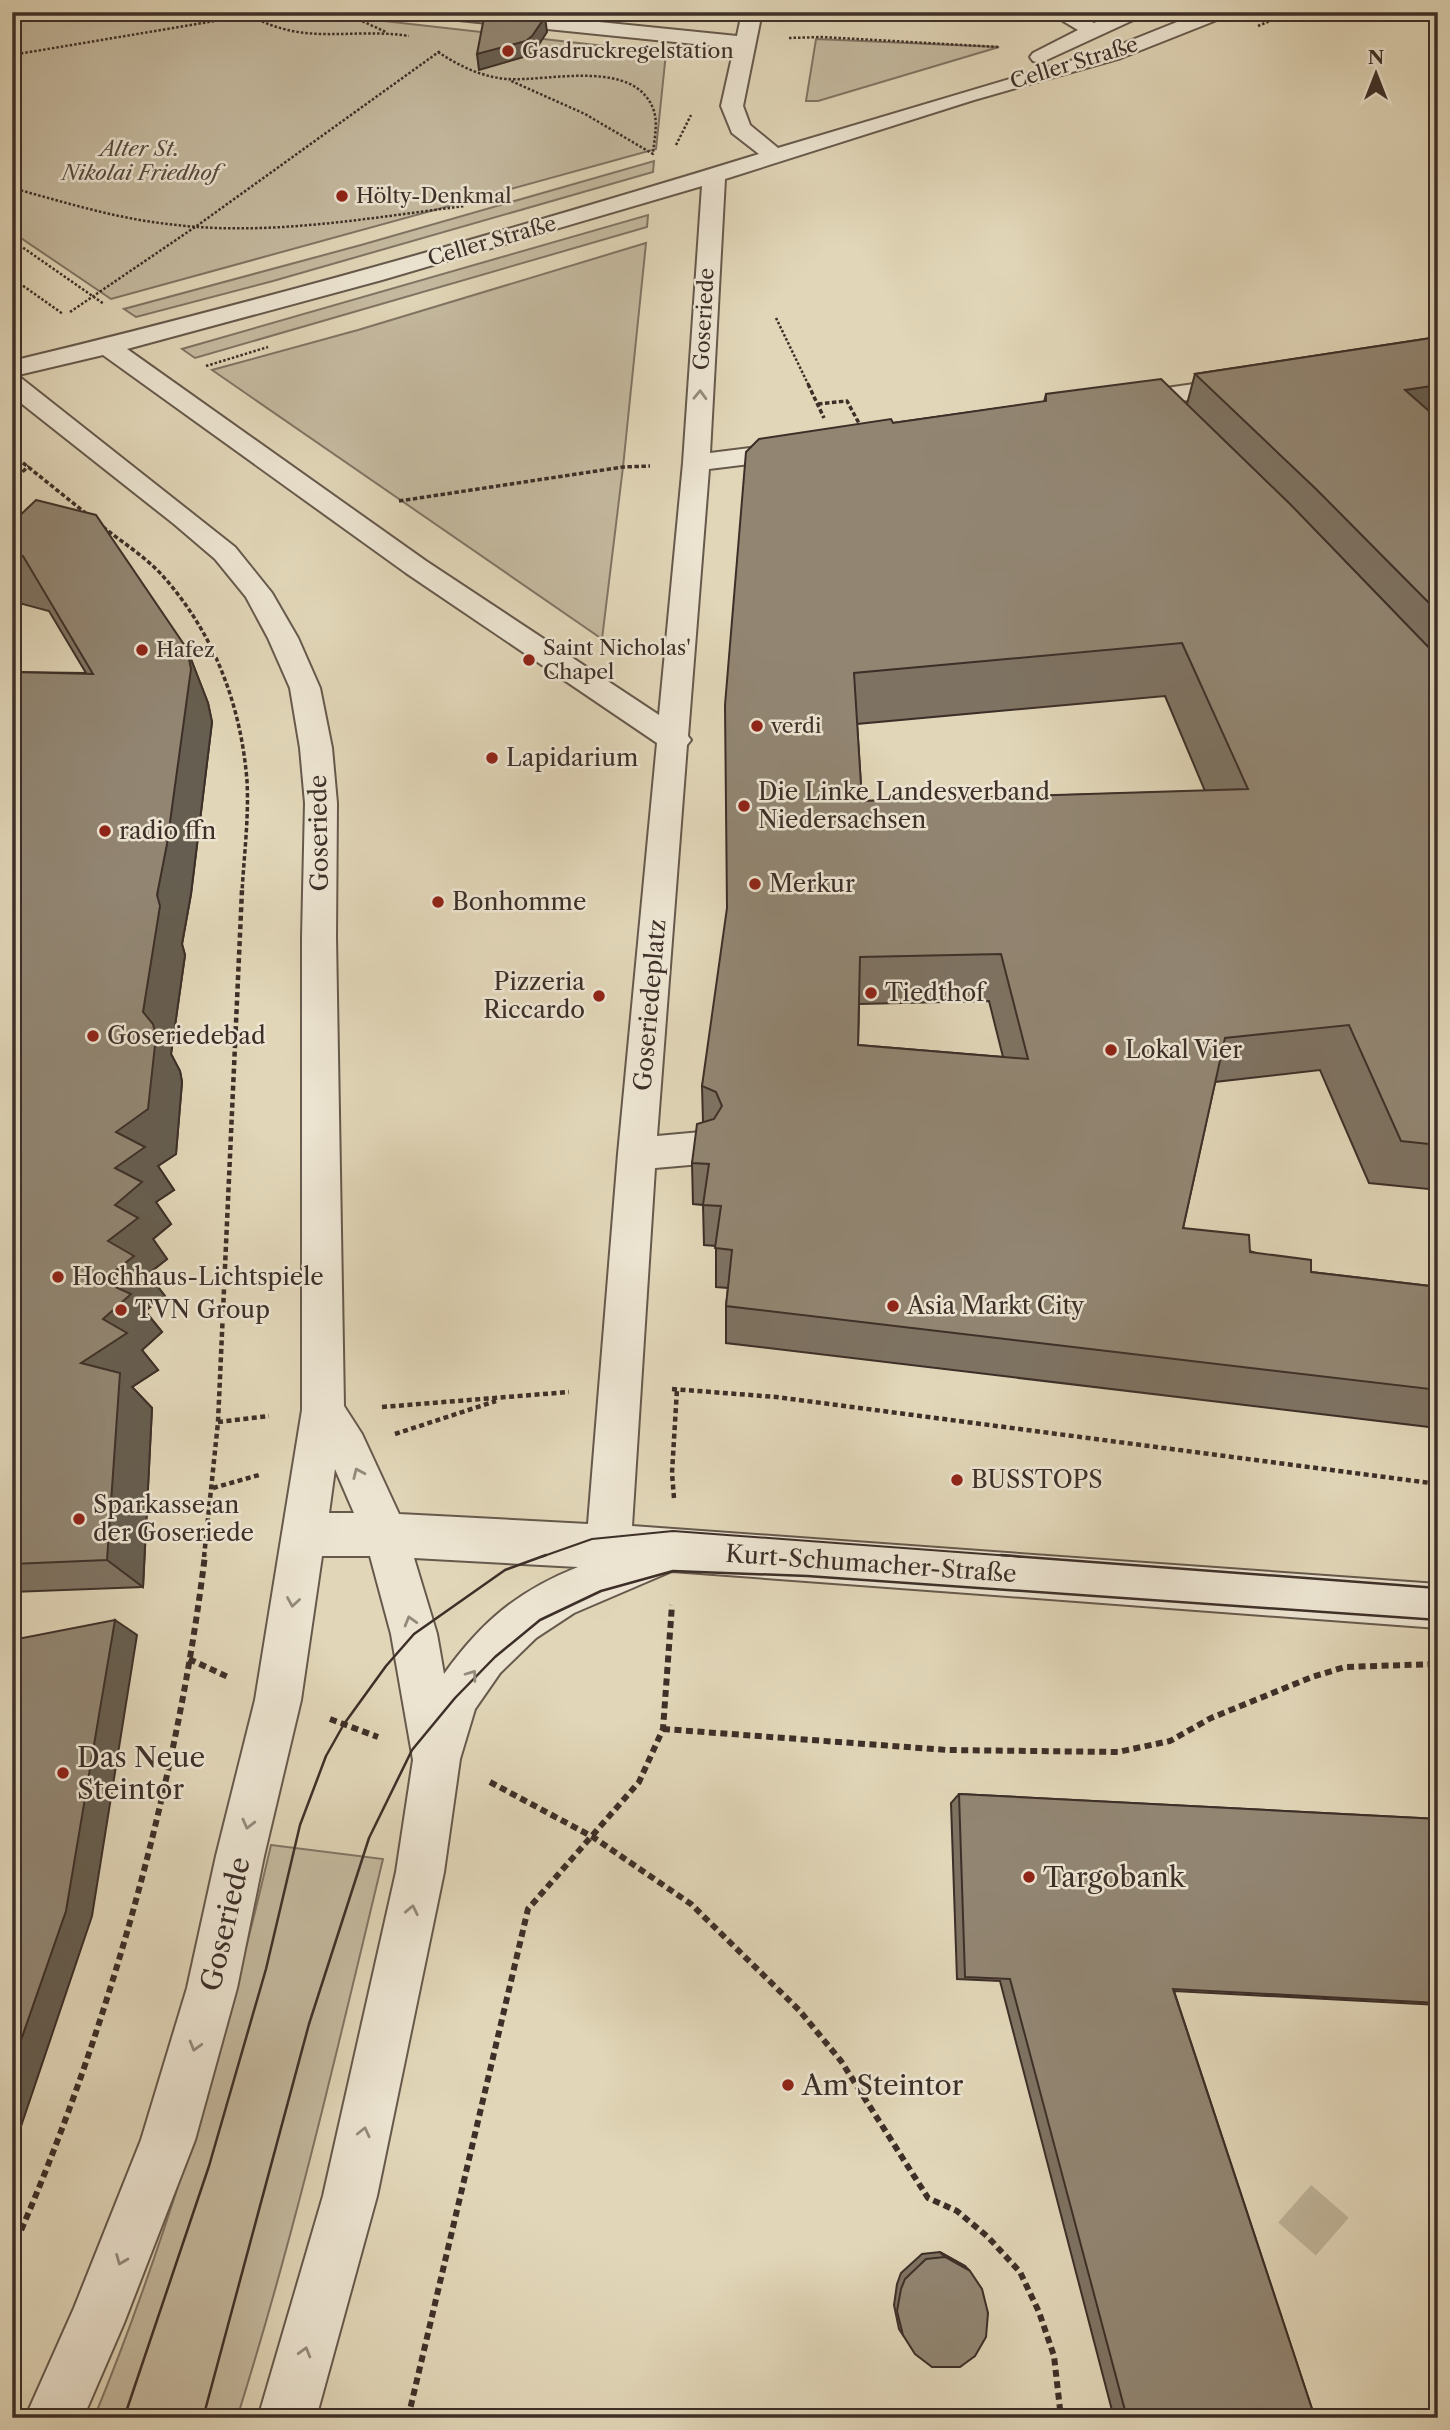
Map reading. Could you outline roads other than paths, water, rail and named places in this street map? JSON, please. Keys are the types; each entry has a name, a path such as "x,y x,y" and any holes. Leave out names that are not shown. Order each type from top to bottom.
{"street":[{"path":"439,12 746,43"},
{"path":"751,12 732,106 740,128 775,156"},
{"path":"1058,12 1093,30"},
{"name":"Celler Straße","path":"967,96 1093,30 1135,12"},
{"name":"Celler Straße","path":"12,369 361,279 672,188 967,96 1114,54 1220,12"},
{"name":"Goseriede","path":"696,463 705,285 714,175"},
{"path":"107,346 416,568 675,740"},
{"path":"1094,407 1144,410 1272,380"},
{"name":"Goseriede","path":"12,383 225,553 258,593 283,638 305,688 316,748 321,803 319,937 323,1410 278,1700 240,1856 212,1988 169,2140 96,2323 54,2418"},
{"path":"696,463 867,440"},
{"name":"Goseriedeplatz","path":"608,1547 622,1387 637,1154 675,740 696,463"},
{"path":"637,1154 701,1148"},
{"path":"323,1410 347,1448 386,1535 414,1634 459,1769"},
{"name":"Kurt-Schumacher-Straße","path":"303,1534 386,1535 673,1549 1438,1606"},
{"path":"287,2418 352,2183 420,1872 459,1769 455,1698 484,1657 520,1622 558,1597 673,1549"}],"tunnel":[{"path":"1297,2239 1332,2199"}],"tram line":[{"path":"541,1557 592,1539 673,1531 1024,1557"},
{"path":"124,2418 209,2166 266,1969 300,1825 326,1756 344,1724 386,1666 414,1634 505,1570 546,1555"},
{"path":"1001,1555 1438,1588"},
{"path":"203,2418 309,2024 369,1838 412,1750 455,1698 495,1657 540,1620 601,1591 673,1571 807,1576 1438,1620"}],"place":[{"name":"Gasdruckregelstation","path":"508,51"},
{"name":"Hölty-Denkmal","path":"342,196"},
{"name":"Hafez","path":"142,650"},
{"name":"Saint Nicholas' Chapel","path":"529,660"},
{"name":"verdi","path":"757,726"},
{"name":"Lapidarium","path":"492,758"},
{"name":"Die Linke Landesverband Niedersachsen","path":"744,806"},
{"name":"radio ffn","path":"105,831"},
{"name":"Merkur","path":"755,884"},
{"name":"Bonhomme","path":"438,902"},
{"name":"Tiedthof","path":"871,993"},
{"name":"Pizzeria Riccardo","path":"599,996"},
{"name":"Goseriedebad","path":"93,1036"},
{"name":"Lokal Vier","path":"1111,1050"},
{"name":"Hochhaus-Lichtspiele","path":"58,1277"},
{"name":"Asia Markt City","path":"893,1306"},
{"name":"TVN Group","path":"121,1310"},
{"name":"BUSSTOPS","path":"957,1480"},
{"name":"Sparkasse an der Goseriede","path":"79,1519"},
{"name":"Das Neue Steintor","path":"63,1773"},
{"name":"Targobank","path":"1029,1877"},
{"name":"Am Steintor","path":"788,2085"}],"park label":[{"name":"Alter St. Nikolai Friedhof","path":"140,161"}]}
